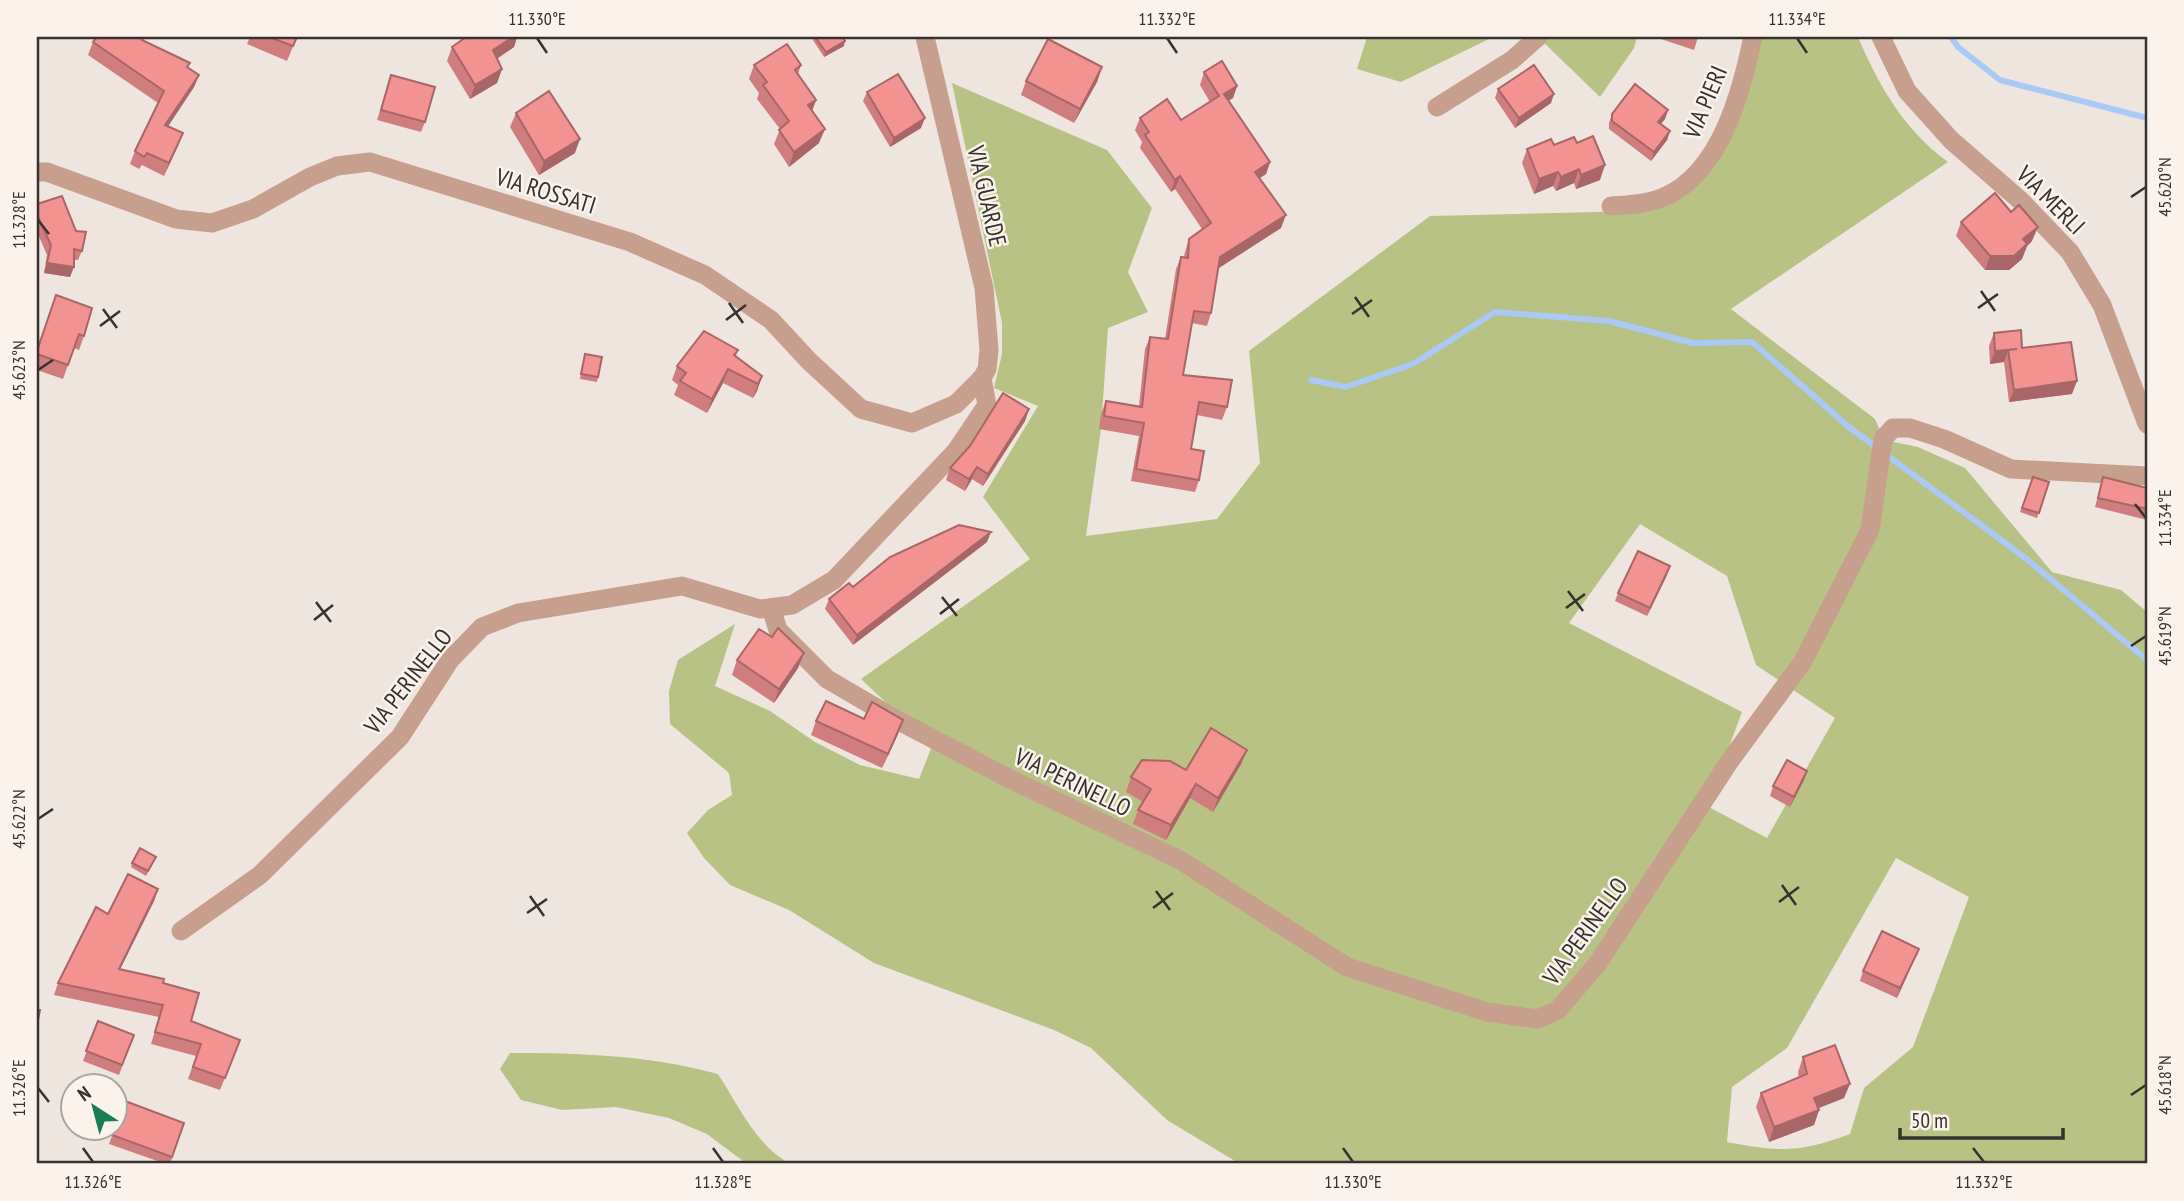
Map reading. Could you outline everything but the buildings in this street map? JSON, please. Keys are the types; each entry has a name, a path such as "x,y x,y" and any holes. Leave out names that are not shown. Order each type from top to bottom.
{"street":[{"name":"VIA GUARDE","path":"925,37 984,288 989,350 985,374"},
{"path":"1437,107 1512,60 1538,37"},
{"name":"VIA PIERI","path":"1611,206 1646,203 1667,196 1693,176 1709,158 1728,123 1754,37"},
{"name":"VIA MERLI","path":"1881,37 1907,91 1951,140 2021,201 2070,252 2102,305 2147,424"},
{"name":"VIA ROSSATI","path":"37,172 47,172 176,219 212,223 253,209 328,169 370,162 630,242 705,275 771,320 809,361 861,409 912,423 956,404 985,374"},
{"name":"VIA PERINELLO","path":"181,931 260,875 400,737 450,660 482,627 518,614 682,586 760,609 771,608 792,605 834,580 956,451 987,405 985,374"},
{"name":"VIA PERINELLO","path":"771,608 778,630 827,679 897,720 1010,779 1180,860 1347,967 1487,1012 1538,1020 1558,1010 1598,963 1729,761 1802,663 1870,530 1883,439 1893,428 1910,428 2011,469 2147,477"}],"green space":[{"path":"1367,37 1493,37 1401,82 1357,69"},
{"path":"1538,37 1637,37 1634,48 1600,97"},
{"path":"1748,37 1858,37 1894,106 1918,136 1948,162 1731,309 1875,419 1884,440 1918,447 1965,468 2052,572 2121,590 2147,612 2147,1164 1240,1164 1167,1120 1091,1048 1054,1030 874,963 789,910 730,885 704,858 687,833 708,810 732,795 729,773 670,724 669,691 678,660 735,624 715,686 770,711 815,742 860,765 919,779 932,746 861,679 1030,559 983,497 1038,406 994,388 1002,354 1002,323 952,83 1107,150 1152,208 1128,272 1148,312 1108,328 1101,429 1086,536 1217,519 1260,463 1249,351 1430,216 1635,211 1715,152","holes":["1640,524 1727,576 1756,665 1835,718 1767,838 1707,806 1742,712 1569,623","1896,858 1969,897 1913,1047 1864,1088 1850,1134 1817,1145 1789,1149 1761,1148 1727,1142 1732,1087 1787,1048"]},
{"path":"510,1053 614,1056 718,1074 758,1136 779,1157 791,1164 747,1164 707,1134 669,1118 616,1107 562,1110 521,1100 500,1069"}],"waterway":[{"path":"1951,37 1958,47 2000,80 2147,118"},
{"path":"1311,380 1346,387 1413,364 1495,312 1609,321 1693,343 1752,342 1849,427 2028,560 2147,660"}]}
